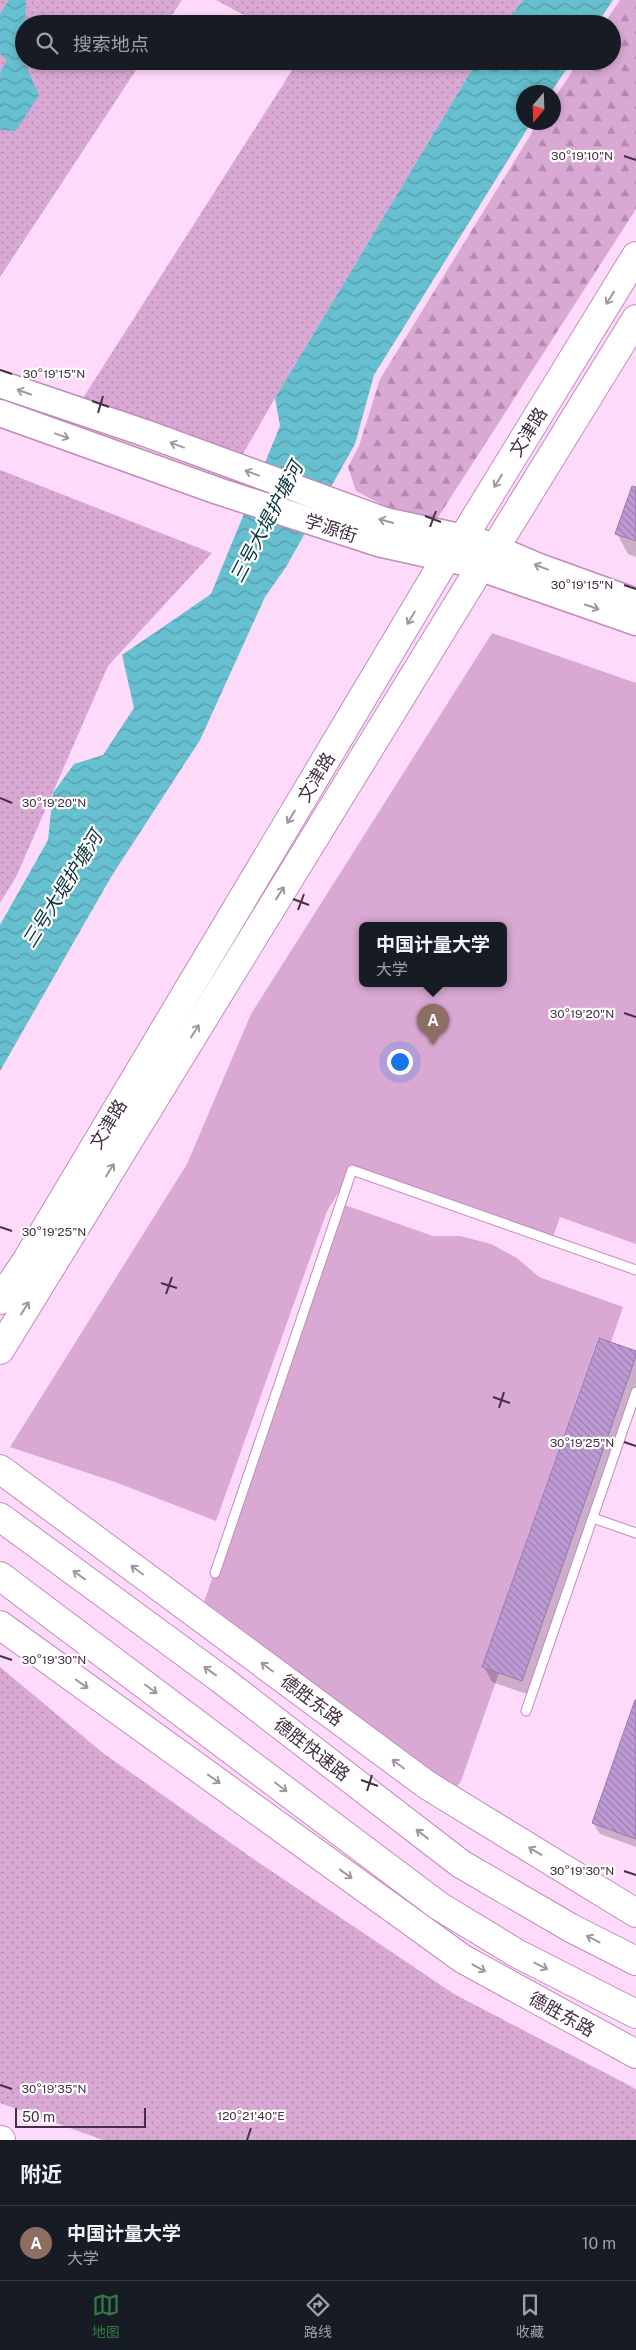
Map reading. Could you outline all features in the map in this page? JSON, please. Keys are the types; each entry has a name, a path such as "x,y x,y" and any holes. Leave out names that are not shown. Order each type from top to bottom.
{"main road":[{"name":"文津路","path":"0,1300 27,1260 455,548 636,256"},
{"name":"文津路","path":"0,1350 636,319"},
{"name":"学源街","path":"0,384 223,462 455,548 487,558 636,622"},
{"name":"学源街","path":"0,413 218,491 378,543 455,548"},
{"name":"学源街","path":"487,558 539,567 636,602"},
{"name":"德胜东路","path":"0,1469 427,1785 636,1913"},
{"name":"德胜快速路","path":"0,1517 222,1680 461,1864 571,1928 636,1961"},
{"path":"0,1576 439,1906 518,1954 636,2014"},
{"name":"德胜东路","path":"0,1625 464,1959 636,2054"}],"lane":[{"path":"215,1572 352,1170 636,1270"},
{"path":"526,1710 636,1392"},
{"path":"594,1518 636,1533"}],"green space":[{"path":"0,0 182,0 172,15 15,15 15,70 136,70 0,277"},
{"path":"216,0 523,0 512,15 244,15"},
{"path":"620,0 636,0 636,209 433,525 392,510 356,491 348,467 359,446 380,379 534,130 561,130 561,88 573,70 621,70 621,15 610,15"},
{"path":"292,70 472,70 231,475 69,420"},
{"path":"0,470 212,553 108,666 16,877 0,903"},
{"path":"492,633 636,683 636,1244 560,1217 552,1240 352,1171 327,1211 216,1521 115,1482 10,1447 187,1164 251,1014"},
{"path":"342,1204 433,1236 460,1236 491,1244 517,1258 539,1277 623,1307 611,1342 598,1338 482,1667 499,1673 461,1781 453,1792 203,1605"},
{"path":"0,1667 103,1753 255,1860 454,1994 636,2089 636,2140 103,2140 0,2103"}],"water":[{"path":"9,0 26,0 26,15 15,15 15,70 28,70 39,95 16,131 0,130 0,73 7,60 0,54 0,14"},
{"path":"523,0 613,0 603,15 512,15"},
{"name":"三号大堤护塘河","path":"472,70 566,70 556,85 516,85 516,130 527,130 374,375 355,444 286,567 265,597 200,740 111,877 0,1071 0,925 48,840 53,793 74,764 103,755 134,708 122,655 211,594 280,426 275,398"}],"building":[{"path":"632,486 636,487 636,541 615,534"},
{"path":"599,1338 636,1351 636,1356 522,1681 482,1667"},
{"path":"636,1700 636,1839 592,1823"}],"place":[{"name":"中国计量大学","path":"433,1045"}]}
